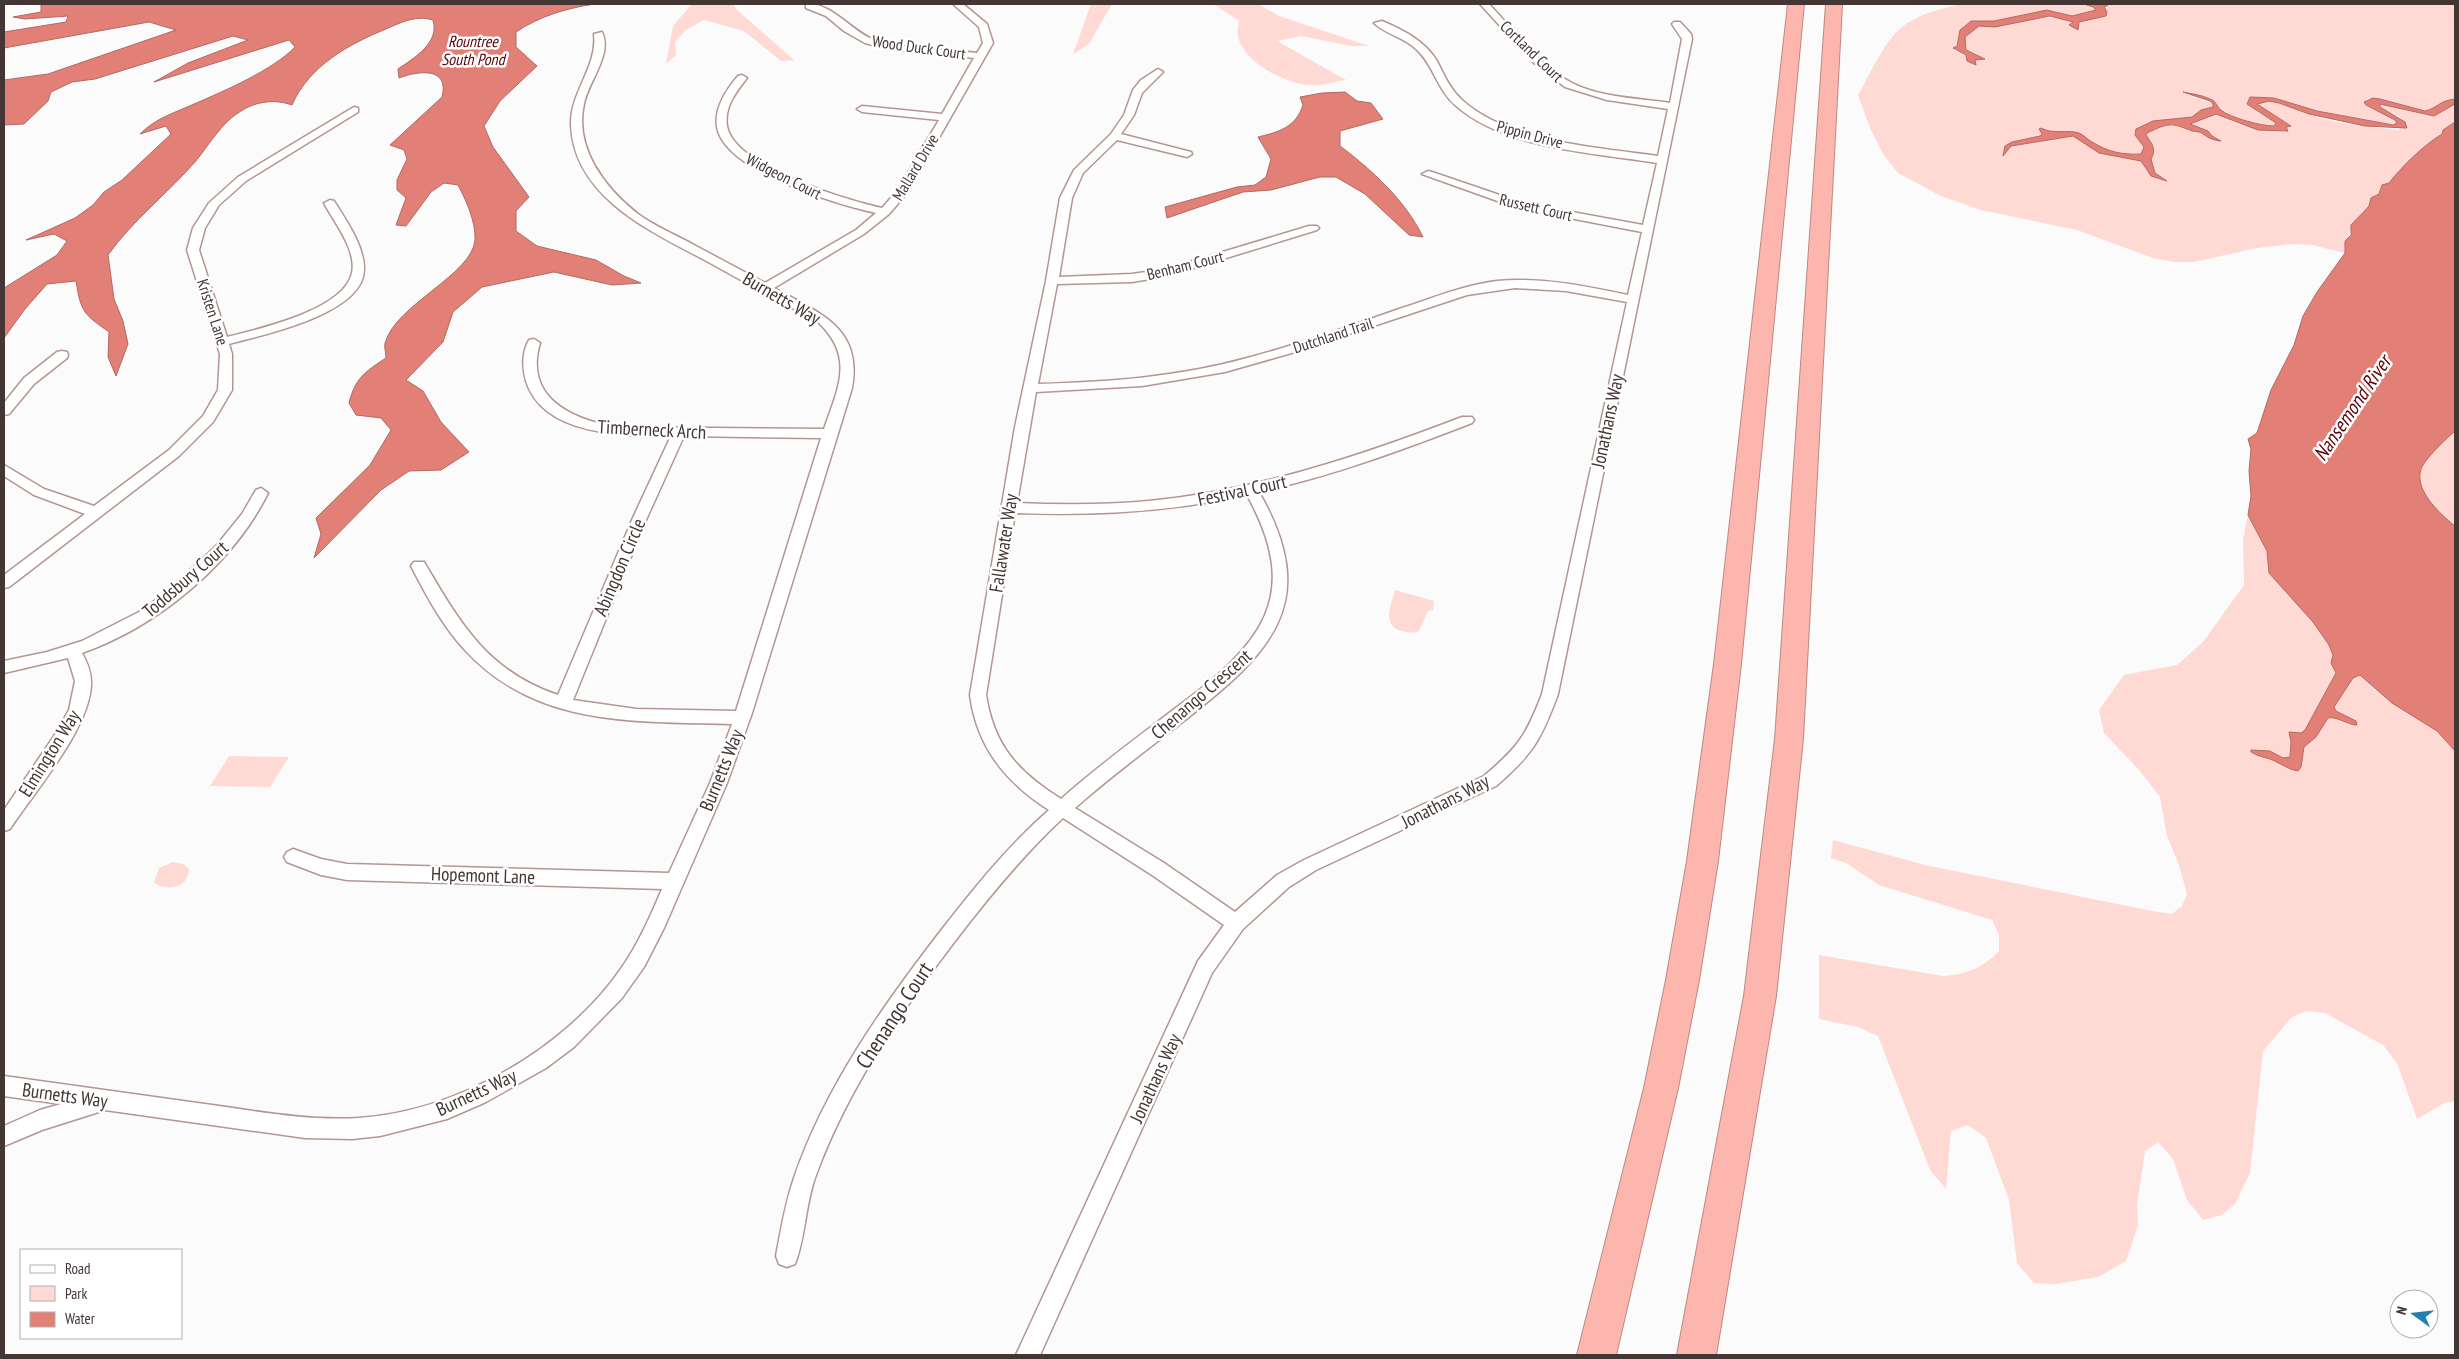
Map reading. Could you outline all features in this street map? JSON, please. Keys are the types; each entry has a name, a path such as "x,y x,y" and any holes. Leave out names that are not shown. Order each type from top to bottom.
{"highway":[{"path":"1596,1355 1626,1240 1659,1095 1691,930 1710,808 1732,628 1796,4"},
{"path":"1696,1355 1760,996 1790,739 1834,4"}],"street":[{"name":"Mallard Drive","path":"765,288 860,232 885,212 902,192 988,43 987,31 984,26 958,4"},
{"name":"Cortland Court","path":"1484,4 1552,74 1569,85 1592,93 1674,106"},
{"name":"Wood Duck Court","path":"809,6 829,14 847,29 868,41 888,46 980,56"},
{"name":"Pippin Drive","path":"1379,23 1414,42 1430,60 1446,87 1458,102 1493,124 1529,137 1661,160"},
{"name":"Jonathans Way","path":"1028,1355 1205,967 1236,923 1263,897 1310,864 1406,822 1490,781 1513,761 1536,731 1550,694 1661,160 1674,106 1687,39 1686,34 1677,24"},
{"name":"Burnetts Way","path":"4,1086 305,1128 341,1129 379,1126 408,1120 457,1105 487,1092 529,1068 561,1044 615,992 652,936 674,880 728,758 742,718 829,434 845,388 848,366 847,350 834,330 823,320 635,217 620,205 594,176 580,146 577,117 578,99 600,52 599,34"},
{"name":"Fallawater Way","path":"1158,72 1145,82 1137,92 1129,115 1115,136 1078,172 1066,198 1052,281 1008,508 978,695 979,707 992,746 1007,767 1035,792 1158,869 1236,923"},
{"name":"Widgeon Court","path":"742,78 730,93 722,115 723,133 735,150 747,159 820,195 847,204 885,212"},
{"path":"862,109 945,117"},
{"name":"Kristen Lane","path":"4,583 95,512 174,454 208,419 225,390 227,373 223,342 214,320 193,250 199,228 206,215 227,190 354,110"},
{"path":"1115,136 1187,154"},
{"name":"Russett Court","path":"1428,174 1521,206 1647,229"},
{"path":"223,342 320,311 351,290 356,282 357,259 354,249 330,203"},
{"name":"Benham Court","path":"1052,281 1132,278 1168,272 1314,228"},
{"name":"Dutchland Trail","path":"1031,388 1123,385 1214,371 1296,348 1461,292 1496,285 1534,284 1633,300"},
{"name":"Timberneck Arch","path":"534,342 529,360 530,375 542,397 555,408 579,422 602,430 678,433 829,434"},
{"path":"4,411 29,381 62,355"},
{"name":"Festival Court","path":"1008,508 1070,510 1149,506 1251,490 1350,463 1412,442 1467,420"},
{"name":"Abingdon Circle","path":"563,704 624,554 678,433"},
{"path":"4,470 39,492 95,512"},
{"name":"Chenango Crescent","path":"1061,808 1237,668 1265,634 1276,612 1280,593 1280,570 1277,547 1270,526 1251,490"},
{"name":"Toddsbury Court","path":"4,666 73,650 118,632 164,603 229,542 244,522 260,493"},
{"path":"419,566 448,618 470,646 497,672 536,694 563,704 602,712 742,718"},
{"name":"Elmington Way","path":"4,824 70,728 80,708 83,692 83,675 73,650"},
{"name":"Chenango Court","path":"787,1256 793,1221 805,1178 821,1138 848,1086 888,1019 932,956 977,899 1033,835 1061,808"},
{"name":"Hopemont Lane","path":"293,857 321,867 348,872 674,880"},
{"path":"4,1136 40,1120 103,1101"}],"green space":[{"path":"692,4 733,4 737,10 794,60 781,61 744,31 704,20 686,30 675,42 676,55 666,64 673,26"},
{"path":"1091,4 1112,4 1089,44 1073,54"},
{"path":"1210,4 1258,4 1279,16 1369,46 1351,46 1301,36 1277,41 1346,80 1319,85 1296,83 1271,73 1259,65 1242,47 1238,36 1239,21 1215,5"},
{"path":"1960,4 2084,4 2096,9 2090,14 2072,16 2055,11 2035,12 1994,21 1971,21 1964,25 1954,50 1974,60 1984,59 1966,50 1965,36 1979,26 1995,27 2038,19 2060,18 2069,21 2077,27 2078,22 2103,17 2104,7 2107,5 2099,4 2455,4 2455,99 2445,101 2425,111 2380,99 2367,99 2366,105 2395,120 2397,123 2393,125 2317,111 2274,98 2250,97 2256,111 2276,123 2274,126 2259,125 2227,113 2217,103 2184,93 2213,104 2213,107 2165,125 2179,124 2220,140 2212,136 2208,131 2189,125 2216,114 2242,125 2287,130 2285,127 2291,125 2258,106 2257,103 2263,101 2276,102 2308,114 2353,125 2399,130 2400,117 2380,107 2380,104 2434,116 2455,104 2455,122 2399,170 2359,215 2349,233 2345,253 2312,245 2293,244 2257,248 2194,262 2174,262 2153,258 2077,230 1981,210 1941,196 1898,173 1883,154 1870,128 1858,95 1883,50 1895,34 1908,22 1938,10","holes":["2165,125 2147,133 2146,136 2154,147 2151,159 2155,173 2167,180 2147,172 2141,161 2099,153 2073,136 2011,146 2040,136 2041,129 2079,133 2090,141 2110,150 2128,154 2141,154 2144,147 2135,135"]},
{"path":"2455,431 2455,526 2428,499 2420,482 2420,473 2430,456"},
{"path":"2248,515 2267,551 2269,573 2313,622 2329,645 2333,655 2331,663 2336,673 2305,731 2291,741 2290,757 2283,758 2270,751 2258,757 2270,759 2289,769 2301,767 2304,747 2316,737 2328,718 2332,717 2349,725 2356,721 2336,711 2333,707 2353,678 2360,675 2392,703 2437,731 2455,751 2455,1101 2444,1103 2417,1119 2397,1063 2383,1045 2325,1013 2306,1011 2292,1017 2263,1051 2250,1173 2235,1204 2222,1215 2203,1220 2187,1200 2173,1159 2158,1142 2145,1151 2137,1205 2138,1225 2126,1261 2098,1277 2056,1284 2034,1283 2017,1263 2009,1200 1986,1138 1968,1125 1951,1131 1946,1189 1930,1170 1878,1036 1858,1027 1819,1019 1819,955 1943,976 1967,972 1987,962 1999,951 1999,935 1992,920 1879,885 1846,863 1831,858 1833,840 1925,865 2172,914 2182,906 2187,894 2179,865 2167,836 2160,797 2140,771 2104,733 2099,710 2124,675 2177,665 2203,642 2244,585 2243,539"},
{"path":"1395,590 1434,601 1433,610 1428,611 1419,631 1404,632 1391,625 1389,614"},
{"path":"229,756 289,757 270,787 210,786"},
{"path":"173,862 183,864 189,869 185,881 171,887 159,886 154,883 159,868"}],"water":[{"name":"Rountree South Pond","path":"41,4 595,4 554,14 535,21 516,32 516,47 537,66 500,101 484,126 493,147 529,197 516,211 516,231 537,246 596,260 624,276 641,283 612,285 554,272 482,287 453,312 443,342 406,380 423,391 441,422 469,452 441,470 409,471 381,490 314,558 321,534 316,518 370,465 391,430 381,418 356,415 349,403 354,387 367,371 386,358 385,343 392,329 403,315 461,265 471,253 475,240 472,219 458,185 444,183 431,192 406,226 396,225 406,198 397,190 397,180 407,159 404,150 390,145 442,97 443,87 441,80 430,73 414,74 399,78 398,69 418,55 429,43 433,36 433,20 421,18 403,22 344,49 319,68 299,91 292,105 279,102 260,103 234,116 222,127 184,174 128,230 108,255 114,299 123,321 128,344 116,376 108,357 109,332 85,312 76,281 47,284 25,309 4,338 4,288 57,255 67,241 54,234 26,240 75,218 93,205 104,192 122,180 171,134 166,126 140,134 146,128 166,116 261,72 286,56 295,47 289,40 154,82 188,63 248,40 233,36 95,79 72,82 51,92 48,101 24,124 4,125 4,80 48,74 176,30 149,22 4,48 4,32 66,22 68,16 25,19 13,17 41,12"},
{"path":"2084,4 2108,5 2104,7 2107,12 2106,16 2079,22 2078,30 2069,25 2073,22 2050,16 1995,27 1979,26 1965,37 1966,50 1985,59 1975,60 1976,65 1967,61 1966,55 1953,48 1957,46 1960,30 1971,21 1994,21 2047,10 2072,16 2096,10"},
{"path":"1345,92 1357,101 1371,103 1383,119 1340,131 1340,146 1387,187 1416,223 1423,237 1409,235 1365,194 1336,177 1320,177 1271,190 1243,192 1167,218 1165,207 1237,187 1255,185 1266,177 1271,159 1258,137 1280,130 1296,119 1303,105 1300,97 1322,93"},
{"path":"2183,92 2212,100 2221,110 2239,119 2274,126 2276,123 2247,104 2250,97 2274,98 2317,111 2393,125 2397,123 2395,120 2366,105 2364,102 2373,98 2380,99 2425,111 2449,100 2455,99 2455,104 2434,116 2380,104 2380,107 2405,122 2407,128 2365,126 2309,114 2269,101 2257,104 2291,126 2286,127 2288,131 2258,130 2216,114 2190,124 2208,131 2212,136 2221,141 2179,126 2165,126 2146,135 2153,147 2154,152 2151,159 2155,173 2167,181 2151,176 2141,161 2099,153 2073,136 2011,146 2003,156 2005,146 2012,142 2040,136 2042,134 2039,129 2041,128 2051,131 2079,133 2090,141 2110,150 2128,154 2141,154 2144,147 2135,135 2136,129 2153,121 2192,117 2201,110 2213,107 2210,101"},
{"name":"Nansemond River","path":"2455,122 2455,431 2423,465 2420,473 2420,482 2428,499 2455,526 2455,751 2437,731 2392,703 2360,675 2353,678 2334,707 2336,711 2356,721 2357,725 2335,718 2328,718 2316,737 2304,747 2301,767 2298,771 2251,752 2251,750 2270,751 2283,758 2290,757 2291,742 2289,732 2301,733 2305,730 2336,673 2331,663 2333,655 2329,645 2313,622 2269,573 2267,551 2248,515 2251,496 2249,471 2251,449 2248,439 2257,433 2271,390 2294,345 2303,316 2317,292 2345,253 2345,241 2351,235 2351,225 2369,206 2371,198 2379,194 2382,185 2389,183 2413,157 2442,134 2443,130"}]}
